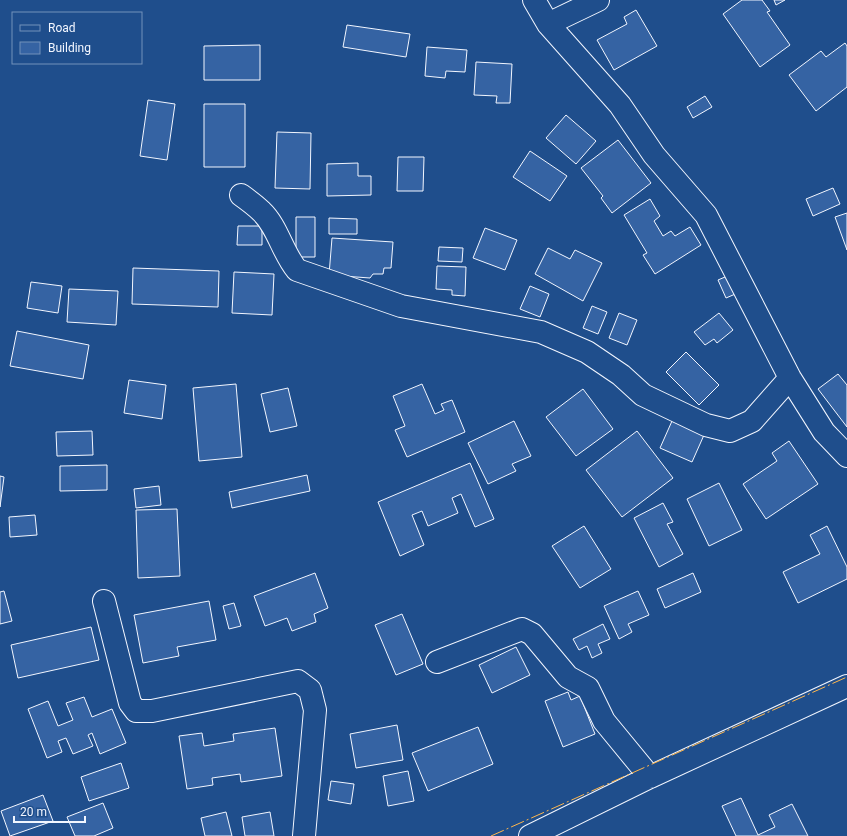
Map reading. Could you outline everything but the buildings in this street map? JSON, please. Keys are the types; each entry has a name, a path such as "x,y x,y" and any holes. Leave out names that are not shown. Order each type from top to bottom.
{"street":[{"path":"534,0 548,24 620,105 654,155 706,215 790,378 824,432 847,456"},
{"path":"548,24 598,0"},
{"path":"241,195 262,211 271,224 289,261 297,270 401,306 541,332 587,352 621,375 643,395 706,425 730,431 752,421 790,378"},
{"path":"104,601 130,703 136,711 152,711 298,681 310,690 315,710 304,836"},
{"path":"437,662 522,629 532,634 568,676 588,688 604,721 650,777"},
{"path":"530,836 650,777 847,686"}],"power":[{"path":"491,836 847,677"}]}
